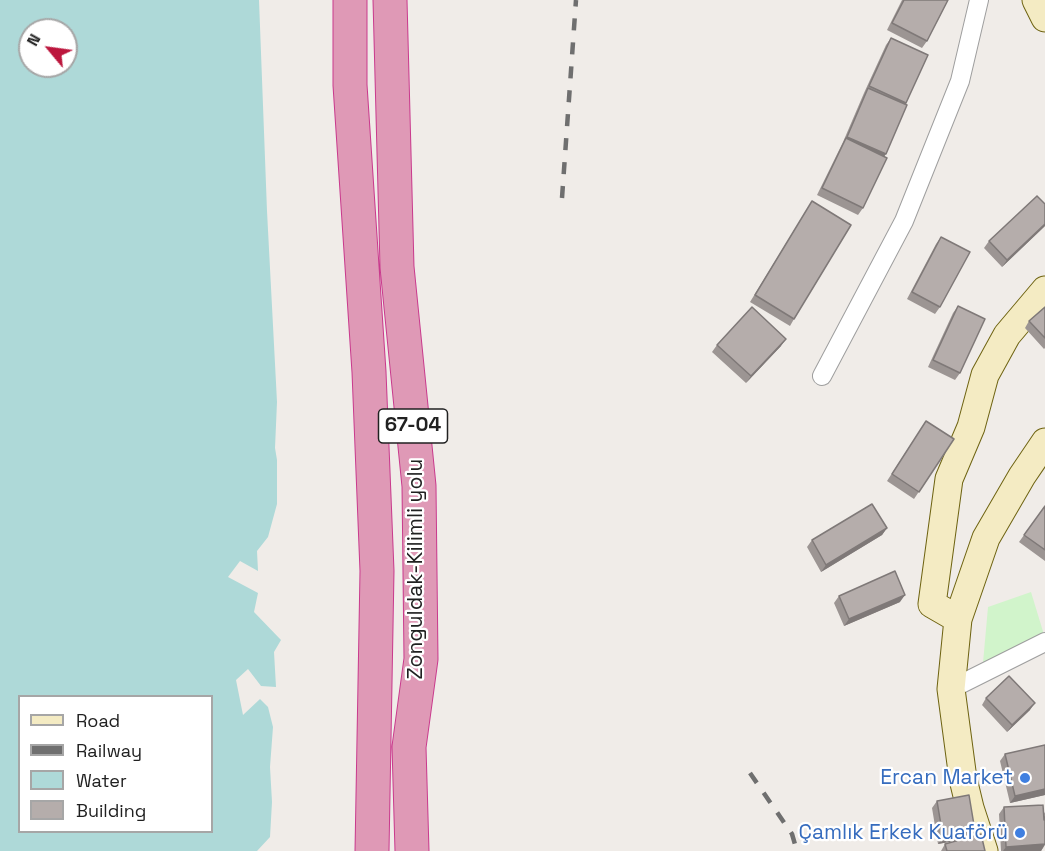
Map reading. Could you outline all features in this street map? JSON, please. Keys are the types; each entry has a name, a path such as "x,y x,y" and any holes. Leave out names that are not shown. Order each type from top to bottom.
{"highway":[{"name":"Zonguldak-Kilimli yolu","path":"350,0 350,85 369,372 377,571 372,851"},
{"name":"Zonguldak-Kilimli yolu","path":"390,0 396,267 419,486 421,659 409,747 412,851"}],"main road":[{"path":"1036,0 1045,18"},
{"path":"958,618 932,604 949,478 971,427 985,375 1007,335 1045,290"},
{"path":"984,851 963,779 951,690 958,618 986,538 1045,442"}],"street":[{"path":"822,376 904,221 960,81 979,0"},
{"path":"951,690 1045,642"}],"green space":[{"path":"1031,592 1045,638 982,674 988,607"}],"water":[{"path":"0,0 259,0 277,402 275,448 277,504 268,537 257,551 258,571 240,561 228,577 258,593 254,612 281,640 274,652 276,687 261,686 248,669 236,680 243,715 260,699 268,707 273,727 270,767 272,802 270,837 257,851 0,851"}],"building":[{"path":"904,0 948,0 927,41 892,23"},
{"path":"891,38 928,55 906,103 869,86"},
{"path":"868,88 907,105 886,154 847,137"},
{"path":"846,138 887,158 863,208 822,188"},
{"path":"1037,196 1045,204 1045,224 1007,260 989,241"},
{"path":"812,201 851,225 794,319 755,295"},
{"path":"941,237 970,252 940,307 912,292"},
{"path":"958,306 985,319 960,373 933,360"},
{"path":"752,307 786,339 751,376 717,345"},
{"path":"1045,307 1045,338 1029,321"},
{"path":"926,421 954,439 919,492 892,474"},
{"path":"872,504 887,528 826,565 812,540"},
{"path":"1045,506 1045,550 1024,535"},
{"path":"895,571 905,595 849,619 839,596"},
{"path":"1009,676 1035,703 1012,725 986,698"},
{"name":"Ercan Market","path":"1045,745 1045,789 1015,796 1005,754"},
{"path":"969,795 975,831 943,837 937,801"},
{"name":"Çamlık Erkek Kuaförü","path":"1043,805 1045,844 1006,847 1004,807"},
{"path":"981,834 985,851 947,851 945,844"}],"railway":[{"path":"562,198 576,0"},
{"path":"750,773 792,834 797,851"}],"place":[{"name":"Ercan Market","path":"1025,778"},
{"name":"Çamlık Erkek Kuaförü","path":"1020,833"}]}
